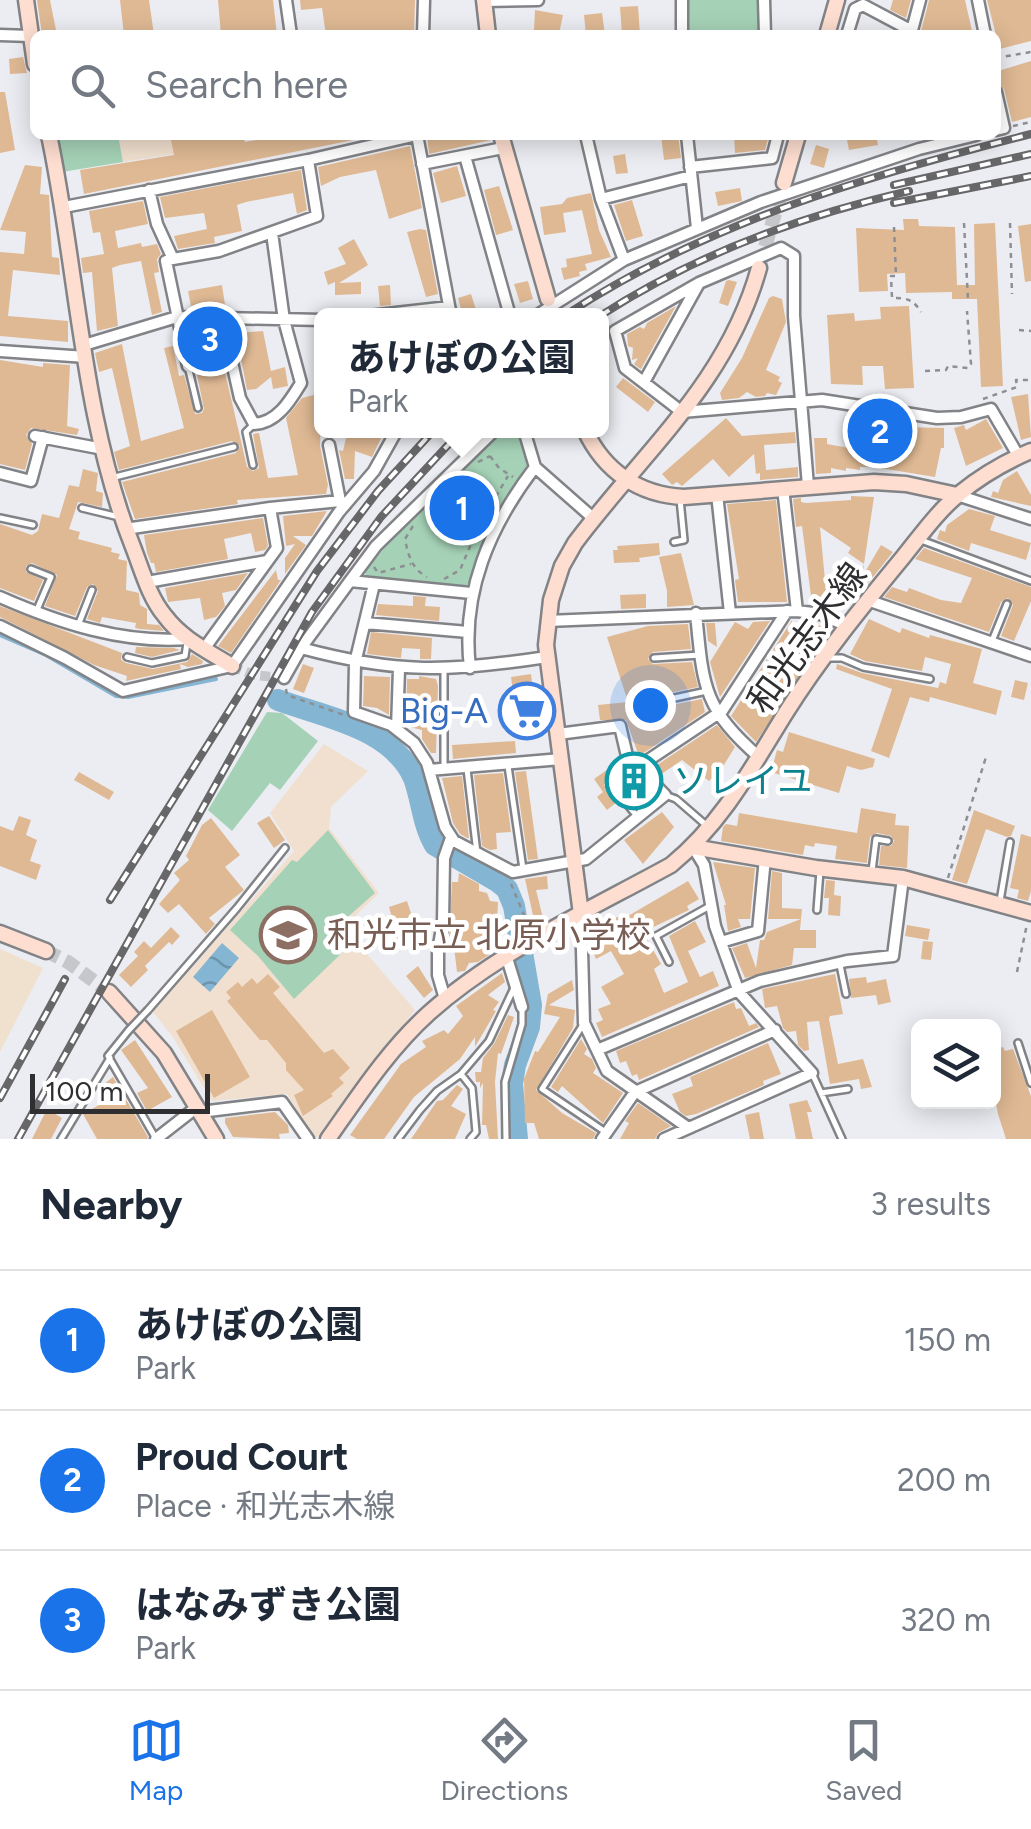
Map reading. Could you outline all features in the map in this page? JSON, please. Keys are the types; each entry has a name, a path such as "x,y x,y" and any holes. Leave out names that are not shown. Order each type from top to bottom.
{"street":[{"path":"26,0 30,30"},
{"path":"286,0 291,30"},
{"path":"424,0 424,30"},
{"path":"487,30 484,0 538,0"},
{"path":"682,0 682,30"},
{"path":"764,0 765,30"},
{"path":"828,30 837,0"},
{"path":"913,30 920,0"},
{"path":"978,0 984,30"},
{"path":"849,30 855,9 862,6 906,30"},
{"path":"0,35 30,36"},
{"path":"50,140 64,207 89,390 124,523 162,613 188,639 232,666"},
{"path":"64,207 395,140"},
{"path":"418,140 449,308"},
{"path":"587,140 601,200 624,260"},
{"path":"688,140 697,228"},
{"path":"601,200 691,172 772,158 777,140"},
{"path":"784,183 797,140"},
{"path":"916,140 919,149"},
{"path":"549,308 624,260 697,228 796,188 956,140"},
{"path":"422,164 464,156 502,142 548,299"},
{"path":"464,156 508,308"},
{"path":"272,232 284,320 301,383 288,405 266,424 254,424 240,398 231,358 188,366 166,261 219,250 317,216 308,160"},
{"path":"150,190 156,224 173,259"},
{"path":"808,486 802,402 794,316 794,256 781,248 699,282 615,331 625,368 682,412 802,402 822,400 937,418 991,410 1025,454"},
{"path":"687,1127 608,1071 584,1023 582,914 547,657 547,621 562,566 593,518 723,358 737,332 759,268"},
{"path":"644,382 699,282"},
{"path":"0,351 85,351 176,317 314,320"},
{"path":"0,473 32,481 39,436 103,449"},
{"path":"0,626 123,691 232,666 343,502 374,471 389,438"},
{"path":"284,678 301,648 376,546 486,438"},
{"path":"526,438 535,467 593,518"},
{"path":"590,438 603,459 626,480 646,491 680,497 874,482 906,484 957,495 1031,519"},
{"path":"330,446 343,502"},
{"name":"和光志木線","path":"332,1138 384,1061 445,999 510,956 529,938 671,865 693,846 760,758 786,712 847,626 918,539 957,495 1025,454"},
{"path":"470,668 471,593 498,521 535,467"},
{"path":"638,767 717,716 792,611 782,488"},
{"path":"717,494 730,613"},
{"path":"124,523 343,502"},
{"path":"204,649 277,548 270,508"},
{"path":"147,582 268,561"},
{"path":"350,582 471,593"},
{"path":"374,584 355,663 354,712 397,729 414,744 429,770 448,848 438,975 445,999"},
{"path":"0,597 78,626 146,640 188,639"},
{"path":"867,600 1031,656"},
{"path":"547,621 792,611 820,614 847,626"},
{"path":"696,614 700,656 717,716 760,758"},
{"path":"365,623 468,632"},
{"path":"301,648 355,663 399,669 470,668 547,657"},
{"path":"397,729 399,669"},
{"path":"448,848 477,853 513,872 575,863 586,860 665,795 627,756 620,726 558,734"},
{"path":"429,770 560,759"},
{"path":"693,846 903,878 1030,913"},
{"path":"664,1139 812,1073 740,992 721,942 704,865 693,846"},
{"path":"721,942 758,932 764,858"},
{"path":"598,1050 760,982 840,962 893,956 903,878"},
{"path":"0,933 46,951"},
{"path":"510,956 522,1007"},
{"path":"110,992 149,1032 216,1139"},
{"path":"605,1136 635,1092 776,1030"},
{"path":"156,1139 198,1110 282,1102 308,1139"}],"lane":[{"path":"188,366 198,408"},
{"path":"253,465 246,432 254,424"},
{"path":"110,478 234,447"},
{"path":"674,542 684,540 680,497"},
{"path":"82,508 124,523"},
{"path":"0,518 33,524"},
{"path":"918,539 1031,581"},
{"path":"30,570 51,577 36,612"},
{"path":"78,626 92,590"},
{"path":"991,643 1008,604"},
{"path":"127,658 152,663 185,656 188,639"},
{"path":"654,658 700,656"},
{"path":"825,658 842,658 863,667 930,679"},
{"path":"444,670 444,768"},
{"path":"656,702 707,690"},
{"path":"508,763 523,871"},
{"path":"467,766 477,853"},
{"path":"610,783 638,818"},
{"path":"665,795 676,799 710,827"},
{"path":"872,874 876,839 888,840"},
{"path":"999,904 1010,842"},
{"path":"62,1139 110,1058 112,1048 285,848"},
{"path":"817,910 820,868"},
{"path":"669,962 656,936 711,905"},
{"path":"840,962 846,994"},
{"path":"398,1139 437,1091 461,1074 489,1041 516,985"},
{"path":"506,1139 506,1082 522,1024 522,1007"},
{"path":"584,1023 542,1089 605,1136"},
{"path":"1018,1043 1031,1083"},
{"path":"110,1058 156,1139"},
{"path":"812,1073 842,1139"},
{"path":"461,1074 472,1088 476,1132 470,1139"},
{"path":"821,1093 848,1088"}],"path":[{"path":"1001,57 1031,52"},
{"path":"1001,129 1031,122"},
{"path":"964,223 968,300"},
{"path":"1010,223 1012,294"},
{"path":"894,227 896,276 891,276 892,298 915,302 921,312"},
{"path":"925,371 946,370 948,366 968,368 971,364 968,310"},
{"path":"1019,330 1031,331"},
{"path":"980,400 1017,388 1016,380 1031,380"},
{"path":"468,468 490,456 508,476 524,481"},
{"path":"444,579 460,570 480,523 508,476"},
{"path":"396,544 405,539 421,514 437,505 450,486"},
{"path":"405,539 412,564 430,579"},
{"path":"379,556 373,565 378,573 412,564"},
{"path":"284,678 286,695 346,716"},
{"path":"945,889 986,758"},
{"path":"508,878 529,938"},
{"path":"1017,972 1030,913"}],"shaded area":[{"path":"119,140 191,140 194,151 123,162"},
{"name":"和光市立 北原小学校","path":"324,744 368,771 331,807 329,828 379,893 348,923 362,948 415,1010 314,1138 287,1094 212,1101 153,1012 294,851 270,813"},
{"path":"0,949 43,968 0,1052"}],"green space":[{"path":"688,0 760,0 760,30 689,30"},
{"path":"56,140 119,140 123,162 62,172"},
{"path":"189,323 230,325 234,351 191,357 184,328"},
{"path":"497,438 520,438 528,464 492,520 470,583 463,587 366,577 365,572 389,542"},
{"path":"267,712 282,713 318,741 280,790 270,783 232,831 208,810"},
{"path":"328,830 375,893 334,929 345,950 294,999 230,930 292,860 297,862"}],"water":[{"path":"222,943 239,958 210,992 193,977"}],"building":[{"path":"37,0 50,0 56,30 41,30"},
{"path":"120,0 149,0 153,30 123,30"},
{"path":"218,0 273,0 276,30 221,30"},
{"path":"300,0 415,0 414,30 325,30 322,8 301,10"},
{"path":"893,0 911,0 906,18 890,10"},
{"path":"929,0 965,0 972,30 921,30"},
{"path":"987,0 1031,0 1031,41 1001,49 1001,30 995,30"},
{"path":"638,6 640,30 622,30 620,7"},
{"path":"535,10 563,15 560,30 534,30"},
{"path":"602,13 604,30 586,30 584,15"},
{"path":"23,57 27,73 10,74 9,59"},
{"path":"1031,61 1031,117 1012,122 1001,87 1001,70"},
{"path":"0,92 5,92 15,150 0,153"},
{"path":"171,140 353,140 84,194 80,170 174,155"},
{"path":"428,140 491,140 429,154"},
{"path":"662,140 679,140 681,158 664,160"},
{"path":"734,140 768,140 765,150 735,153"},
{"path":"847,140 877,140 878,145 849,150"},
{"path":"816,145 829,149 824,168 810,164"},
{"path":"410,146 422,208 389,219 376,170 340,177 321,186 318,167"},
{"path":"625,154 628,173 616,174 613,156"},
{"path":"25,165 42,167 40,194 49,195 52,257 59,258 60,275 13,270 8,316 68,321 68,342 0,336 0,252 24,254 26,232 0,230"},
{"path":"457,166 466,196 441,203 433,173"},
{"path":"301,170 307,210 297,214 293,193 246,202 237,205 242,231 214,237 215,243 178,249 174,236 207,229 204,213 165,218 160,197"},
{"path":"499,186 513,230 496,235 484,190"},
{"path":"740,188 742,201 718,206 715,192"},
{"path":"591,193 599,230 611,257 585,264 587,270 579,272 580,276 564,280 561,268 567,267 566,259 592,254 582,210 563,213 566,232 544,235 540,207"},
{"path":"632,200 643,236 626,241 614,205"},
{"path":"143,201 148,224 115,231 118,248 157,244 161,254 157,259 159,272 154,273 162,312 152,315 141,261 120,265 112,268 118,326 97,331 92,272 83,273 81,258 104,254 100,232 93,233 89,211"},
{"path":"903,219 918,219 919,226 955,227 957,285 975,285 974,224 995,223 1003,386 981,387 977,299 952,299 952,292 906,293 905,273 887,274 888,291 859,292 856,228 904,230"},
{"path":"1031,224 1031,281 1025,282 1018,226"},
{"path":"426,230 438,294 426,297 407,232"},
{"path":"354,239 368,265 339,283 361,282 361,294 335,295 335,282 328,285 324,272 346,264 338,248"},
{"path":"729,280 737,282 728,306 719,303"},
{"path":"528,281 533,299 520,303 514,284"},
{"path":"222,285 225,305 191,306 188,291"},
{"path":"390,285 391,305 380,306 378,286"},
{"path":"471,294 475,308 461,308 458,298"},
{"path":"773,296 782,299 786,322 766,370 780,377 778,381 782,383 776,395 756,397 747,392 739,398 722,400 720,393"},
{"path":"676,306 639,368 634,364 638,358 632,360 633,348 628,346 627,334 640,327 644,329 647,323"},
{"path":"909,306 914,388 885,389 883,366 862,366 863,385 831,384 827,315 854,313 855,321 881,319 880,307"},
{"path":"263,331 271,371 285,367 288,386 273,389 271,377 256,389 247,390 236,333"},
{"path":"122,344 141,441 184,428 164,348 173,346 179,376 184,375 195,414 204,409 197,375 224,368 247,467 253,471 259,468 253,434 259,433 268,478 298,475 286,418 302,398 314,395 314,438 320,438 326,494 237,500 238,504 135,519 122,482 236,453 240,446 232,441 119,470 114,452 130,446 112,368 99,372 95,353"},
{"path":"0,360 43,367 43,363 70,365 67,426 79,429 77,435 31,428 26,435 32,444 25,470 0,464"},
{"path":"623,378 655,402 648,412 616,387"},
{"path":"1028,394 1031,437 1021,440 1011,397"},
{"path":"866,417 898,423 898,427 944,428 944,448 935,477 874,467 846,471 831,468 831,473 816,474 814,438 827,438 827,444 860,450"},
{"path":"726,418 742,436 795,432 796,443 764,445 766,470 798,467 798,477 760,480 754,454 729,477 713,459 682,486 677,482 672,485 662,474"},
{"path":"986,419 1003,448 966,466 954,428 964,425 966,430"},
{"path":"346,438 381,438 372,457 355,451 354,479 345,479 339,450 343,451"},
{"path":"83,469 98,473 96,491 103,493 102,507 78,502 69,529 80,532 78,539 112,548 111,552 120,554 118,559 127,561 126,590 139,593 140,605 147,609 147,624 159,625 164,631 135,628 136,623 102,617 100,623 87,619 98,591 93,584 87,587 75,616 45,606 57,575 32,563 26,566 26,572 43,580 34,601 0,588 0,524 32,535 38,531 42,514 59,518 69,485 79,487"},
{"path":"1017,471 1031,495 1031,506 991,497 993,491 998,493 1003,480"},
{"path":"851,496 874,497 864,564 848,553 851,548 820,527 831,606 812,604 802,526 796,527 793,499 801,498 806,503 851,500"},
{"path":"776,500 787,602 738,602 735,580 739,579 727,504"},
{"path":"969,509 995,516 990,530 1031,543 1026,560 971,543 969,551 937,539 940,530 945,532 947,525"},
{"path":"327,511 312,536 293,536 306,545 285,574 285,558 295,544 286,546 283,516"},
{"path":"263,518 268,546 265,550 255,552 251,533 224,539 228,559 156,572 147,553 144,535"},
{"path":"659,543 660,555 639,558 640,562 614,563 613,550 618,550 617,546"},
{"path":"881,545 893,552 854,601 844,590 864,565 862,577"},
{"path":"924,548 1031,587 1031,601 1014,641 1001,636 1013,605 1008,598 1001,602 989,632 884,597 892,587 907,592 909,588 961,603 972,578 915,559"},
{"path":"681,553 694,605 667,607 659,557"},
{"path":"276,570 281,580 231,653 218,646"},
{"path":"248,573 236,590 222,593 225,606 216,617 204,620 200,598 168,602 165,588"},
{"path":"646,594 646,608 621,609 620,595"},
{"path":"413,596 426,597 425,606 440,607 439,621 376,615 378,604 413,606"},
{"path":"0,606 122,653 121,660 126,663 153,669 187,662 192,654 203,661 126,681 127,676 94,665 0,617"},
{"path":"869,619 900,633 902,628 982,649 973,683 1002,691 996,715 930,697 929,702 910,697 889,758 871,751 892,689 836,669 837,664 938,688 940,682 946,684 951,664 925,657 922,671 865,661 850,654"},
{"path":"792,620 792,636 803,621 832,629 756,742 731,716"},
{"path":"770,621 720,697 710,662 735,622 748,629 753,622"},
{"path":"706,623 715,623 717,647 708,641"},
{"path":"688,624 691,649 653,652 648,659 653,664 692,662 698,687 655,696 650,702 656,708 702,699 705,712 639,756 626,720 600,720 598,705 628,702 607,637 648,626"},
{"path":"371,632 432,638 431,659 420,659 420,649 402,648 401,658 367,654"},
{"path":"136,647 180,650 152,657 135,653"},
{"path":"303,664 314,668 304,693 293,689"},
{"path":"531,674 539,734 519,737 511,677"},
{"path":"364,676 390,677 389,715 363,706"},
{"path":"407,679 436,679 438,686 436,753 431,753 422,739 422,730 406,726"},
{"path":"1015,680 1028,683 1024,700 1011,697"},
{"path":"717,725 735,747 709,781 682,760 660,775 654,767"},
{"path":"789,732 875,759 873,767 861,770 847,766 839,793 771,772 777,750 783,752"},
{"path":"515,741 516,753 453,759 452,745"},
{"path":"618,762 652,794 637,806 615,779 608,777 604,785 617,802 607,810 597,797 603,792 594,779"},
{"path":"526,771 538,859 528,860 515,772"},
{"path":"79,772 114,792 109,800 74,780"},
{"path":"503,773 511,832 496,833 497,849 490,850 482,846 474,775"},
{"path":"462,776 469,838 460,834 453,823 442,778"},
{"path":"861,808 896,814 895,825 909,826 907,868 879,865 881,846 891,846 894,841 891,836 877,833 870,837 867,863 835,859 837,846 805,845 803,855 721,841 723,827 737,826 739,813 857,833"},
{"path":"974,810 1015,826 1007,837 986,829 967,884 952,880"},
{"path":"662,812 674,827 643,864 624,840"},
{"path":"19,816 31,820 26,835 37,840 30,861 41,865 36,880 0,866 0,826 13,831"},
{"path":"269,816 285,840 274,848 257,823"},
{"path":"211,818 240,855 225,867 244,890 209,918 215,924 206,934 179,904 168,913 159,904 180,880 174,873 189,860 186,856 202,825"},
{"path":"1021,834 1031,837 1028,901 1017,898 1019,890 1010,888"},
{"path":"713,862 755,868 750,919 738,919 741,927 728,931 726,905"},
{"path":"772,871 782,873 782,908 802,909 800,930 816,930 816,948 794,948 792,965 745,978 732,948 747,943 756,968 760,940 764,940 767,932 801,919 768,919"},
{"path":"459,873 479,884 479,891 487,893 490,901 498,902 496,940 500,948 478,962 469,963 465,971 457,972 449,938 452,882 458,882"},
{"path":"547,876 548,889 536,890 543,918 534,920 525,879"},
{"path":"826,880 835,881 834,895 841,896 840,916 828,915 829,898 824,898"},
{"path":"688,881 699,899 687,906 689,910 643,932 661,964 654,969 664,993 688,982 669,936 695,921 706,942 688,951 700,977 713,971 719,986 602,1037 596,1023 603,1020 598,1009 611,1004 601,987 624,974 611,951 596,959 590,934 600,929 598,926 626,913 628,916"},
{"path":"407,901 414,943 399,949 389,907"},
{"path":"907,925 930,929 928,940 905,936"},
{"path":"171,927 180,936 145,966 148,970 131,987 119,975 138,956 134,952 144,941 151,948"},
{"path":"923,941 933,942 931,960 921,959"},
{"path":"418,966 433,990 424,998 406,976"},
{"path":"502,973 505,982 488,995 499,1002 493,1010 496,1011 475,1047 475,1037 460,1059 414,1097 384,1139 357,1139 350,1135 401,1064 426,1047 422,1041 444,1030 448,1034 463,1016 456,1006"},
{"path":"268,974 280,987 273,993 324,1053 333,1049 350,1068 339,1078 344,1083 333,1096 303,1116 294,1095 304,1090 267,1040 260,1040 227,1001 231,998 226,992 238,982 242,987 252,978 257,984"},
{"path":"835,974 843,1014 829,1019 838,1064 863,1059 872,1087 861,1089 859,1079 830,1084 819,1021 807,1022 809,1050 804,1051 798,1045 796,1031 783,1028 777,1006 765,1008 762,989"},
{"path":"866,977 867,983 886,979 891,1002 878,1005 876,995 851,998 849,979"},
{"path":"572,980 574,990 549,1005 575,1010 573,1028 536,1090 562,1113 596,1133 593,1139 539,1139 534,1123 525,1123 524,1079 535,1051 538,1052 560,1017 544,1014 548,994"},
{"path":"734,1002 749,1026 756,1023 759,1027 639,1080 637,1074 632,1076 626,1061 620,1063 616,1051"},
{"path":"212,1010 250,1077 214,1098 176,1031"},
{"path":"508,1015 514,1017 501,1054 498,1053 495,1082 498,1139 489,1139 486,1125 482,1125 483,1083 480,1088 475,1072 481,1072 483,1058"},
{"path":"581,1039 587,1049 584,1054 596,1068 593,1073 623,1093 603,1123 562,1086 558,1092 551,1087"},
{"path":"135,1040 172,1097 147,1111 137,1093 148,1088 121,1050"},
{"path":"768,1043 781,1074 696,1114 686,1116 680,1112 672,1094 693,1086 690,1077"},
{"path":"1001,1048 1013,1049 1031,1096 1031,1139 1006,1139 997,1109 1001,1109"},
{"path":"113,1077 147,1139 97,1139 83,1114 106,1101 99,1088"},
{"path":"457,1085 463,1089 451,1106 466,1114 455,1139 411,1139 437,1101"},
{"path":"807,1100 812,1112 807,1112 813,1139 796,1139 789,1104"},
{"path":"638,1103 671,1126 655,1139 620,1139 629,1123 625,1121"},
{"path":"47,1109 62,1118 51,1139 32,1139"},
{"path":"275,1112 288,1125 289,1133 279,1134 280,1139 233,1137 225,1123 225,1118"},
{"path":"759,1112 764,1139 750,1139 745,1115"}],"waterway":[{"path":"0,635 46,655 116,696 216,679"},
{"path":"278,700 336,719 390,747 414,778 435,845 507,889 514,906 531,1005 529,1027 512,1084 517,1139"}],"tunnel":[{"path":"759,267 783,187"},
{"path":"232,666 254,675 284,678"},
{"path":"46,951 109,992"}],"railway":[{"path":"577,308 618,283 731,228 849,185 1031,134"},
{"path":"894,185 1031,154"},
{"path":"894,203 1031,176"},
{"path":"609,310 673,274 749,240 828,212 909,191"},
{"path":"110,900 317,571 378,491 427,438"},
{"path":"18,1139 312,612 381,517 455,438"},
{"path":"0,1098 65,979"}],"place":[{"name":"はなみずき公園","path":"210,339"},
{"name":"Proud Court","path":"880,431"},
{"name":"あけぼの公園","path":"462,508"},
{"name":"Big-A","path":"527,711"},
{"name":"ソレイユ","path":"634,781"},
{"name":"和光市立 北原小学校","path":"288,935"}]}
